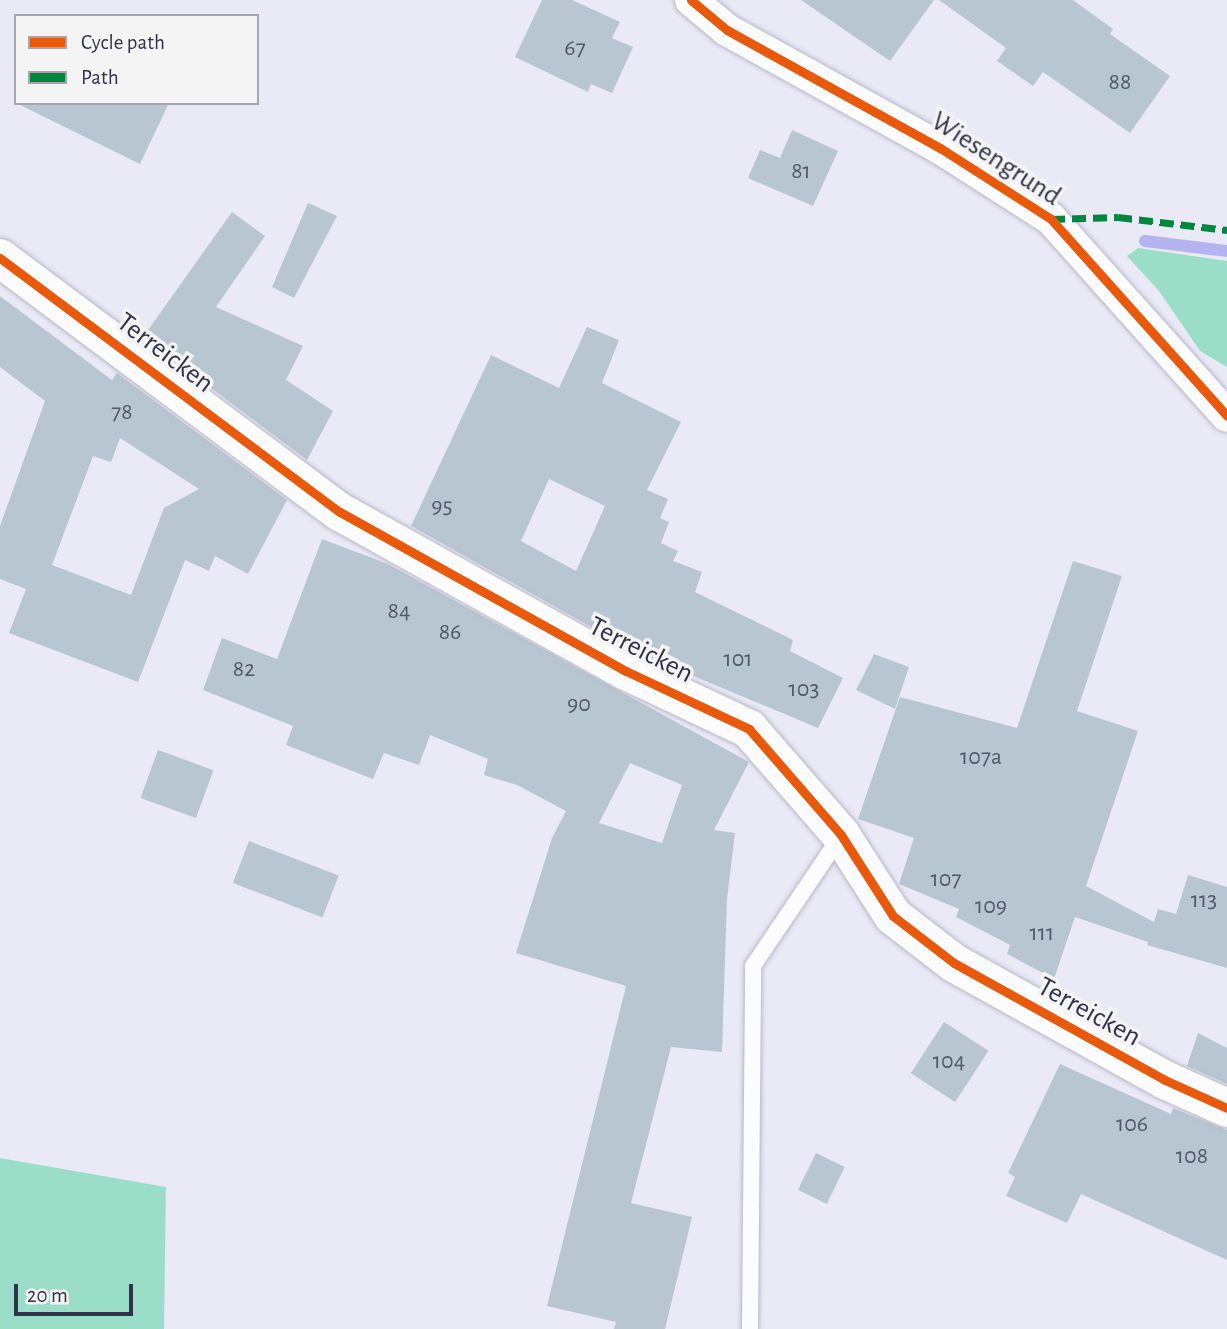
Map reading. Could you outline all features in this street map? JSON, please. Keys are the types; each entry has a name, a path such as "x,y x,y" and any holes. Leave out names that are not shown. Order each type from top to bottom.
{"main road":[{"name":"Terreicken","path":"0,258 340,512 626,671 749,729 841,835 892,916 954,964 1166,1080 1227,1108"}],"street":[{"name":"Wiesengrund","path":"691,0 727,30 940,148 1051,219 1227,416"}],"lane":[{"path":"750,1329 753,966 841,835"}],"green space":[{"path":"1138,248 1227,261 1227,367 1200,351 1159,291 1127,256"},
{"path":"0,1158 166,1187 164,1329 0,1329"}],"building":[{"path":"542,0 572,0 620,22 612,38 633,47 612,93 591,84 588,92 515,57"},
{"path":"801,0 934,0 890,61"},
{"path":"939,0 1073,0 1113,29 1110,34 1170,76 1130,133 1043,72 1033,86 997,61 1006,48"},
{"path":"20,105 168,105 140,164"},
{"path":"792,130 838,151 813,206 748,178 760,150 780,158"},
{"path":"308,203 337,216 294,298 272,287"},
{"path":"232,212 265,236 216,307 303,346 286,380 333,411 307,460 143,337"},
{"path":"0,296 112,380 117,373 287,500 248,574 215,556 209,571 185,560 138,682 9,633 26,589 0,579 0,526 45,401 0,367","holes":["120,438 199,489 164,508 131,595 52,565 93,456 111,462"]},
{"path":"587,327 619,340 602,383 681,422 647,490 668,499 660,518 669,522 661,543 678,551 673,561 702,572 695,592 793,640 790,651 843,678 818,728 636,652 411,526 491,355 559,388","holes":["549,479 605,506 576,571 521,541"]},
{"path":"322,539 388,564 749,762 714,830 735,833 727,899 722,1052 671,1047 631,1203 692,1217 665,1329 614,1329 616,1322 547,1306 626,986 516,953 552,838 566,811 517,785 484,775 488,759 430,735 419,765 384,753 373,779 286,745 293,726 203,690 222,638 277,659","holes":["630,763 682,785 662,843 599,823"]},
{"path":"1073,561 1122,576 1077,711 1138,731 1086,886 1154,922 1158,909 1176,914 1188,875 1227,887 1227,968 1147,945 1148,942 1075,917 1054,979 1007,954 1010,945 956,917 959,909 899,884 914,838 858,819 900,697 1017,728"},
{"path":"874,654 909,667 895,709 856,690"},
{"path":"158,750 213,770 196,818 141,798"},
{"path":"249,841 339,875 322,917 233,883"},
{"path":"944,1022 988,1051 955,1102 911,1073"},
{"path":"1198,1033 1227,1048 1227,1084 1187,1066"},
{"path":"1060,1064 1171,1114 1173,1108 1227,1130 1227,1260 1081,1194 1067,1223 1006,1196 1015,1177 1008,1173"},
{"path":"816,1153 845,1167 827,1204 798,1190"}],"waterway":[{"path":"1145,241 1227,251"}],"marked path":[{"path":"1051,219 1118,217 1227,230"}],"cycle path":[{"path":"691,0 727,30 940,148 1051,219 1227,416"},
{"path":"0,258 340,512 626,671 749,729 841,835 893,916 954,963 1165,1080 1227,1108"}]}
